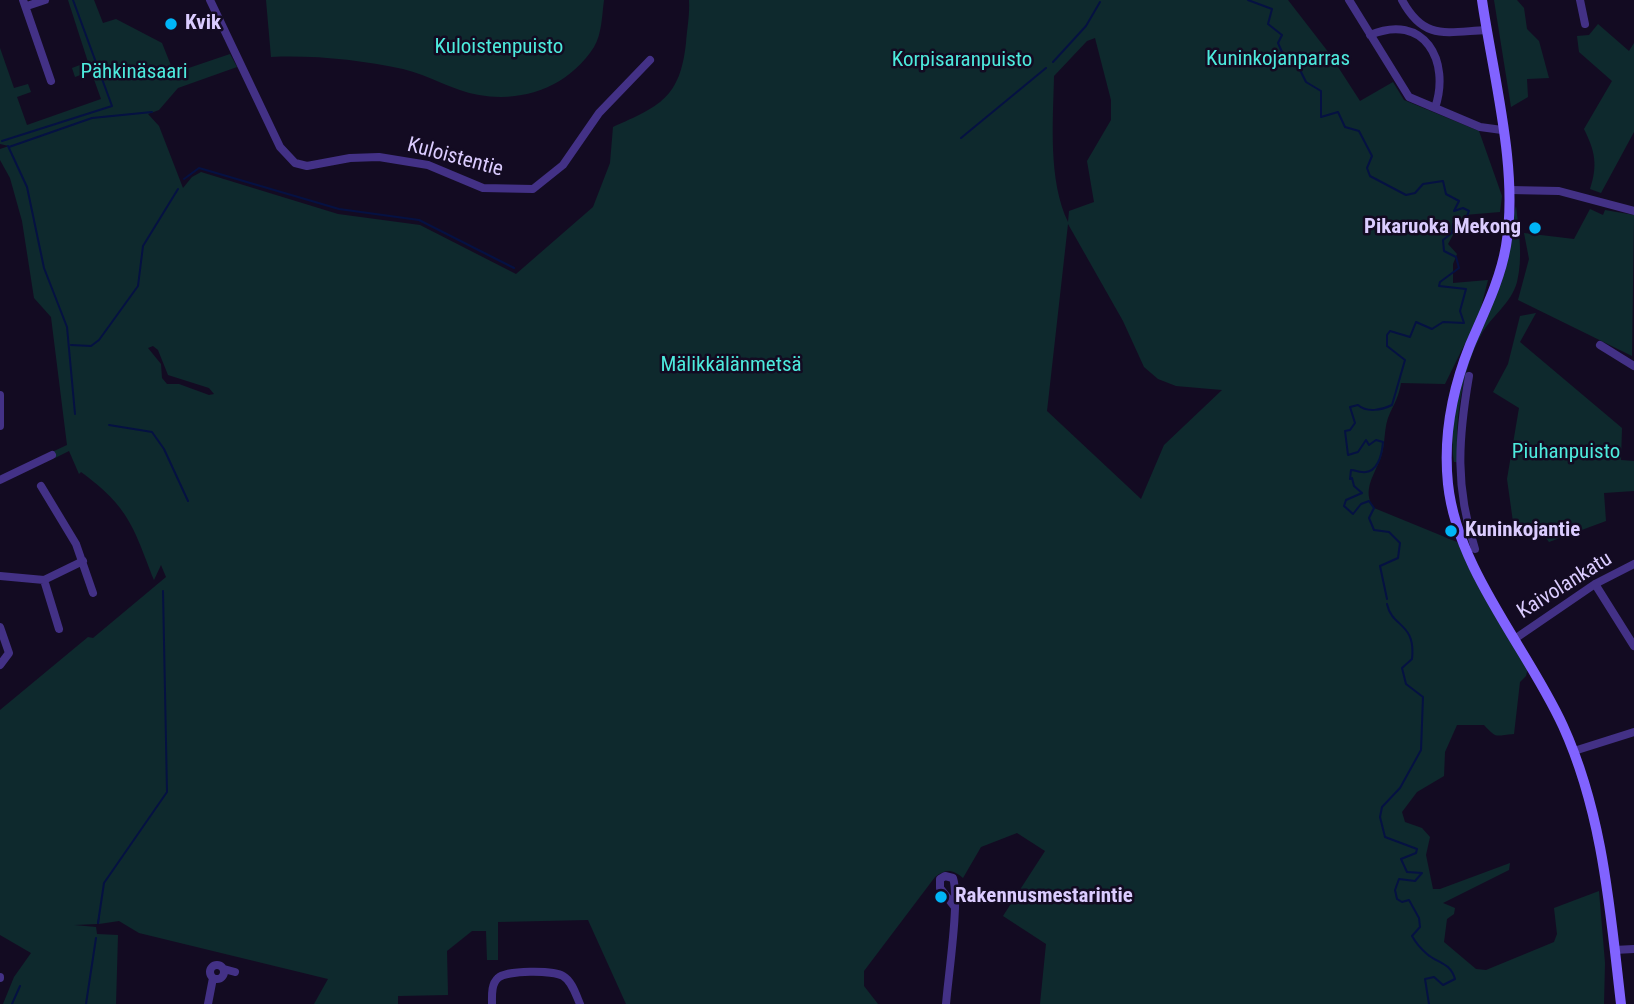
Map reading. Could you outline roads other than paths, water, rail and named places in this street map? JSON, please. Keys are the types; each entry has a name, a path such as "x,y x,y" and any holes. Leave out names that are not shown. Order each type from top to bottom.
{"main road":[{"path":"1482,0 1510,190 1504,257 1461,369 1449,414 1446,451 1464,544 1549,698 1574,751 1595,817 1621,1004"}],"street":[{"path":"45,0 25,3 51,81"},
{"name":"Kuloistentie","path":"210,0 281,147 295,163 307,166 350,158 379,157 428,165 482,188 533,189 563,165 599,113 650,60"},
{"path":"1349,0 1406,94 1480,127 1502,130"},
{"path":"1402,0 1425,28 1441,33 1486,30"},
{"path":"1580,0 1579,9 1585,24"},
{"path":"1419,36 1425,28"},
{"path":"1370,35 1400,29 1419,36 1429,45 1439,63 1441,81 1435,108"},
{"path":"1510,190 1559,191 1634,211"},
{"path":"1600,345 1634,366"},
{"path":"1469,376 1454,489 1475,549"},
{"path":"0,395 0,426"},
{"path":"0,480 52,455"},
{"path":"41,486 76,544 93,593"},
{"path":"0,576 44,580 83,561"},
{"name":"Kaivolankatu","path":"1516,638 1595,584 1634,564"},
{"path":"44,580 59,629"},
{"path":"1595,584 1634,646"},
{"path":"0,627 9,653 0,664"},
{"path":"1574,751 1634,732"},
{"path":"946,1004 954,906"},
{"path":"1614,950 1634,949"},
{"path":"208,1004 214,978 212,967 219,965 224,970 235,972"},
{"path":"492,1004 493,986 498,978 508,973 552,972 568,980 580,1004"}],"waterway":[{"path":"2,141 112,106 73,0"},
{"path":"1248,0 1272,9 1268,24 1282,35 1278,43 1282,52 1297,64 1306,82 1321,91 1321,117 1338,112 1345,127 1359,131 1372,156 1367,168 1370,176 1406,195 1415,193 1423,184 1443,181 1446,194 1459,201 1454,211 1463,208 1469,211 1465,221 1453,224 1452,233 1443,240 1444,251 1456,257 1459,268 1440,282 1439,286 1466,289 1460,311 1464,323 1443,322 1432,329 1416,322 1410,337 1390,331 1387,335 1387,346 1405,360 1392,405 1375,410 1358,405 1350,407 1355,423 1350,430 1345,431 1348,455 1358,452 1366,440 1369,445 1376,440 1383,442 1380,457 1372,470 1351,470 1350,479 1352,478 1354,486 1362,493 1346,500 1344,506 1353,514 1361,504 1369,501 1374,508 1369,518 1374,530 1389,532 1400,543 1398,558 1380,566 1387,599"},
{"path":"1053,62 1086,26 1100,2"},
{"path":"961,138 1046,68"},
{"path":"9,147 92,118 152,112"},
{"path":"8,146 27,187 44,268 67,327 75,414"},
{"path":"184,179 199,168 339,209 419,220 514,268"},
{"path":"71,345 91,346 99,340 138,286 143,246 178,189"},
{"path":"109,425 152,432 164,449 188,501"},
{"path":"98,923 104,883 167,792 163,591"},
{"path":"1387,604 1410,638 1412,659 1402,668 1406,684 1423,697 1421,750 1400,788 1382,807 1380,817 1385,837 1417,849 1416,853 1401,859 1407,872 1422,873 1415,881 1399,879 1395,890 1397,899 1402,902 1409,900 1419,918 1420,927 1412,936 1425,952 1447,966 1455,979 1443,985 1434,977 1425,979 1429,1004"},
{"path":"86,1004 96,938"},
{"path":"12,1004 20,986"}],"place":[{"name":"Kvik","path":"171,24"},
{"name":"Pikaruoka Mekong","path":"1535,228"},
{"name":"Kuninkojantie","path":"1451,531"},
{"name":"Rakennusmestarintie","path":"941,897"}],"park label":[{"name":"Kuloistenpuisto","path":"499,48"},
{"name":"Kuninkojanparras","path":"1278,60"},
{"name":"Korpisaranpuisto","path":"962,61"},
{"name":"Pähkinäsaari","path":"134,73"},
{"name":"Mälikkälänmetsä","path":"731,366"},
{"name":"Piuhanpuisto","path":"1566,453"}]}
